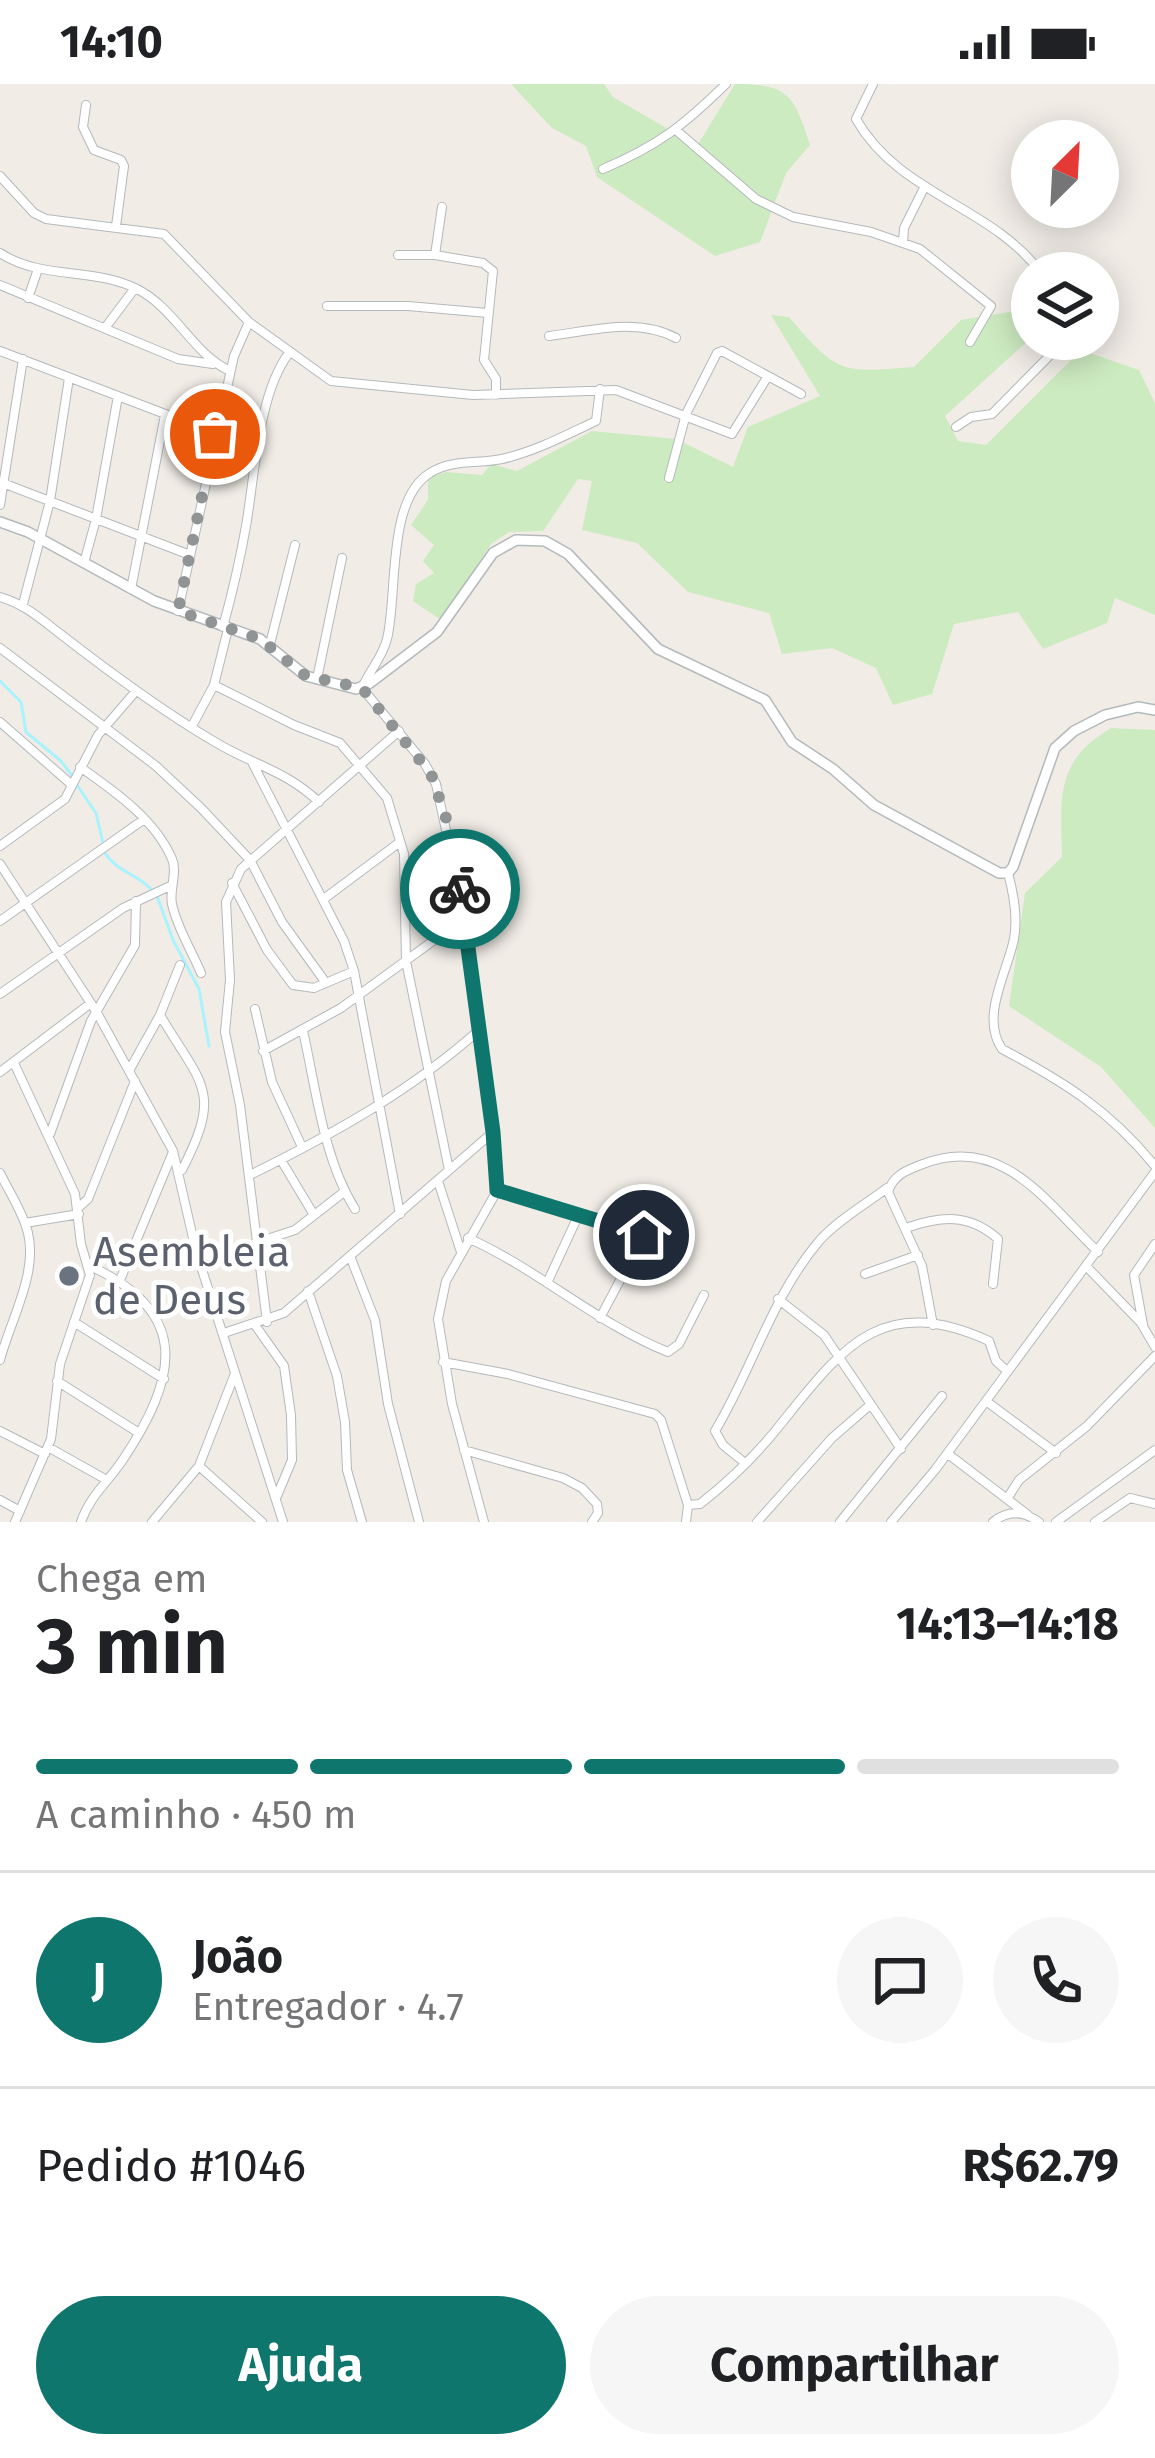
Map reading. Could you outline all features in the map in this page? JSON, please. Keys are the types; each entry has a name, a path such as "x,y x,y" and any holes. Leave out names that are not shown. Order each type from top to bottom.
{"street":[{"path":"603,169 677,131 726,84"},
{"path":"873,84 856,116 872,143 924,188 998,230 1026,252"},
{"path":"86,105 83,127 94,150 121,160 124,166 116,226"},
{"path":"677,131 756,199 793,218 871,232 920,249 991,306 970,342"},
{"path":"0,176 34,213 46,219 164,234 249,322 331,381 496,395 628,391 732,434 768,376"},
{"path":"903,243 904,228 924,188"},
{"path":"435,255 442,207"},
{"path":"0,253 38,269 104,277 135,288 158,302 215,364"},
{"path":"398,255 483,263 493,271 484,360 496,380 496,395"},
{"path":"28,298 38,269"},
{"path":"0,285 178,358 230,371"},
{"path":"105,328 135,288"},
{"path":"327,306 488,313"},
{"path":"178,611 230,371 249,322"},
{"path":"549,336 634,326 658,328 676,338"},
{"path":"0,351 215,434"},
{"path":"192,726 214,685 267,407 279,367 289,353"},
{"path":"669,478 686,415 717,353 801,394"},
{"path":"0,505 23,359"},
{"path":"956,427 971,417 992,414 1045,360"},
{"path":"22,604 50,501 69,377"},
{"path":"362,688 386,642 394,596 393,556 421,482 434,470 519,454 571,436 593,423 600,389"},
{"path":"84,563 118,396"},
{"path":"131,590 165,415"},
{"path":"2,483 190,555"},
{"path":"0,522 131,590 270,644 292,667 317,680 362,688 436,784 465,918 497,1190 446,1281 439,1319 462,1450 484,1522"},
{"path":"362,688 437,632 493,553 516,540 545,541 568,554 653,645 765,700 787,736 874,805 989,869 1011,870"},
{"path":"270,644 295,544"},
{"path":"317,680 342,559"},
{"path":"0,597 22,604 136,691 252,762 287,775 319,802"},
{"path":"0,648 156,766 250,860 282,922 326,983"},
{"path":"214,685 340,743 388,798 405,864 406,961 449,1170"},
{"path":"0,845 65,799 98,735 136,691"},
{"path":"891,1522 1087,1267 1155,1169 1124,1130 1090,1100 1002,1049 997,1041 996,1008 1015,929 1011,870 1055,748 1074,731 1105,715 1138,707 1155,710"},
{"path":"0,722 72,784"},
{"path":"267,1322 250,1175 225,1032 230,980 226,902 232,883 250,860 399,731"},
{"path":"252,762 325,898 354,971 400,1214"},
{"path":"80,769 127,801 173,861 170,886 176,916 201,974"},
{"path":"0,921 143,820"},
{"path":"325,898 401,841"},
{"path":"0,864 94,1007 173,1151 196,1251 283,1522"},
{"path":"232,883 288,980 300,988 354,971"},
{"path":"0,994 136,901 170,886"},
{"path":"0,1072 94,1007 112,985 135,945 136,901"},
{"path":"263,1052 359,996 465,918"},
{"path":"130,1069 160,1015 180,965"},
{"path":"49,1136 94,1007"},
{"path":"255,1009 276,1092 302,1147"},
{"path":"160,1015 206,1094 205,1118 181,1172"},
{"path":"250,1175 378,1108 431,1072 479,1030"},
{"path":"303,1031 327,1136 344,1192 355,1209"},
{"path":"14,1063 79,1211 81,1244 90,1266 56,1381 46,1450 15,1522"},
{"path":"25,1223 79,1211 135,1079"},
{"path":"224,1334 284,1313 493,1132"},
{"path":"120,1280 173,1151"},
{"path":"745,1462 723,1445 716,1431 761,1345 778,1299 823,1236 896,1177 920,1165 977,1155 1028,1182 1098,1252"},
{"path":"281,1160 314,1215"},
{"path":"0,1173 25,1223 30,1262 4,1328 0,1360"},
{"path":"439,1181 461,1252"},
{"path":"889,1187 918,1255 933,1325"},
{"path":"497,1190 682,1244"},
{"path":"255,1243 290,1232 344,1192"},
{"path":"548,1283 578,1216"},
{"path":"906,1228 946,1218 984,1226 998,1239 993,1284"},
{"path":"600,1318 644,1235"},
{"path":"469,1238 514,1260 631,1337 668,1352 675,1349 704,1295"},
{"path":"1140,1322 1143,1324 1134,1275 1155,1244"},
{"path":"865,1274 918,1255"},
{"path":"350,1256 375,1320 388,1405 419,1522"},
{"path":"81,1522 87,1505 120,1466 165,1380 165,1353 153,1313 142,1296 90,1266"},
{"path":"1007,1499 1019,1480 1056,1453 1155,1351 1140,1322 1087,1267"},
{"path":"308,1291 337,1376 347,1470 362,1522"},
{"path":"778,1299 808,1319 840,1355 901,1449"},
{"path":"74,1322 165,1380"},
{"path":"255,1325 281,1361 291,1415 292,1460 277,1497"},
{"path":"688,1504 704,1502 840,1355 881,1327 959,1329 986,1339 1006,1371"},
{"path":"443,1362 634,1407 661,1420 688,1504 686,1522"},
{"path":"152,1522 199,1466 235,1375"},
{"path":"56,1381 139,1433"},
{"path":"840,1522 943,1396"},
{"path":"986,1401 1056,1453"},
{"path":"757,1522 832,1438 870,1405"},
{"path":"0,1431 106,1480"},
{"path":"462,1450 573,1483 597,1504 592,1522"},
{"path":"1056,1522 1155,1450"},
{"path":"947,1454 1040,1522"},
{"path":"199,1466 262,1522"},
{"path":"1095,1522 1130,1498 1155,1504"},
{"path":"0,1500 20,1511"},
{"path":"993,1522 1003,1515 1028,1515"}],"green space":[{"path":"511,84 604,84 613,97 697,146 735,84 768,87 794,104 810,145 786,173 760,242 715,256 597,177 586,146 552,128"},
{"path":"1011,312 1011,356 945,416 958,441 986,445 1071,360 1110,360 1139,370 1155,403 1155,615 1115,598 1107,623 1043,649 1018,612 954,624 932,694 893,705 876,668 832,648 782,654 769,613 688,592 637,543 582,530 592,481 578,479 543,531 509,532 491,544 441,620 413,601 416,584 434,573 423,561 434,545 411,525 428,500 428,478 446,472 482,475 491,464 517,471 592,431 676,439 733,467 748,427 820,396 771,315 789,317 819,350 842,366 870,370 914,367 961,320"},
{"path":"1111,728 1155,730 1155,1128 1101,1067 1009,1006 1025,893 1062,857 1062,799 1070,768 1092,741"}],"waterway":[{"path":"0,681 21,702 26,732 73,777"},
{"path":"77,785 96,813 103,843"},
{"path":"105,853 151,889"},
{"path":"157,896 199,989 209,1046"}],"way so far":[{"path":"215,434 178,611 270,644 306,676 362,688 436,784 460,889"}],"place":[{"name":"Asembleia de Deus","path":"69,1276"}],"route":[{"path":"460,889 497,1190 644,1235"}]}
